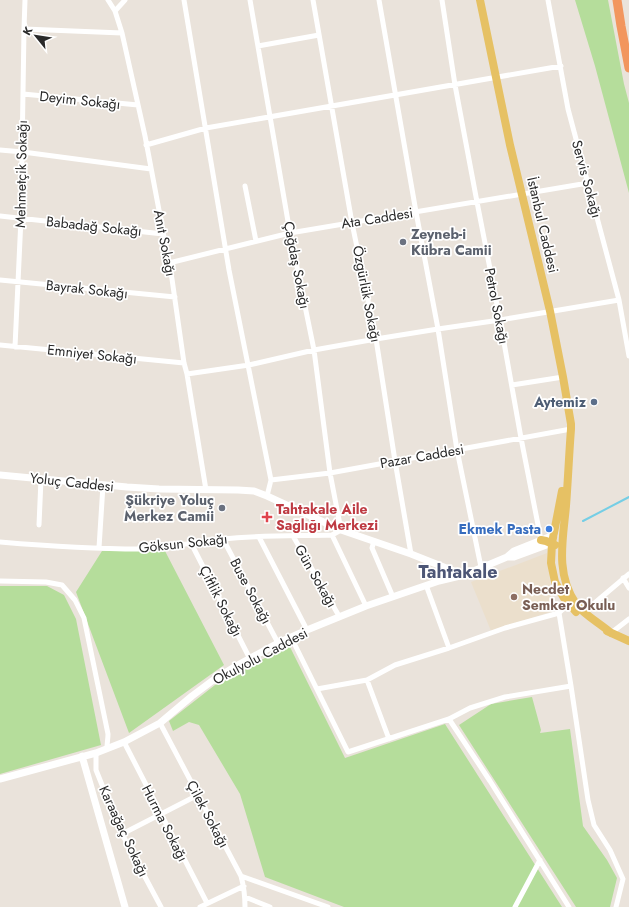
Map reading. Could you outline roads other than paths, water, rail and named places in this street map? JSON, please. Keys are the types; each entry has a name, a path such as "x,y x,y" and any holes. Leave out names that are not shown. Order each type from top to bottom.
{"highway":[{"path":"617,0 629,68"}],"main road":[{"name":"İstanbul Caddesi","path":"480,0 522,194 550,311 563,377 571,429 565,519 561,552 564,578 575,611 597,628 629,641"},
{"name":"İstanbul Caddesi","path":"569,457 553,539 550,563 555,582 564,598 571,601 611,633"},
{"path":"541,540 546,541 553,539 555,541 565,519"},
{"path":"553,539 558,551 559,562 563,570"}],"street":[{"name":"Mehmetçik Sokağı","path":"15,347 23,152 22,94 25,0"},
{"name":"Anıt Sokağı","path":"108,0 115,11 122,33 151,169 169,263 184,363 206,490"},
{"path":"115,11 125,0"},
{"path":"184,0 226,249 271,480 267,496"},
{"name":"Çağdaş Sokağı","path":"250,0 290,233 314,350 330,473 341,530"},
{"name":"Özgürlük Sokağı","path":"313,0 352,223 376,339 411,554"},
{"path":"379,0 438,329 457,450 482,567"},
{"name":"Petrol Sokağı","path":"442,0 455,85 476,202 500,320 541,540"},
{"name":"Servis Sokağı","path":"548,0 568,109 619,300 629,356"},
{"path":"24,29 122,33"},
{"path":"258,46 319,35"},
{"path":"146,145 206,128 561,66"},
{"name":"Deyim Sokağı","path":"22,94 138,106"},
{"path":"0,150 151,169"},
{"name":"Ata Caddesi","path":"169,263 290,233 588,183"},
{"path":"245,186 256,241"},
{"name":"Babadağ Sokağı","path":"0,216 163,234"},
{"name":"Bayrak Sokağı","path":"0,280 174,298"},
{"path":"187,374 249,365 314,350 376,339 619,300"},
{"name":"Emniyet Sokağı","path":"0,346 184,363"},
{"path":"512,385 563,377"},
{"name":"Pazar Caddesi","path":"271,480 330,473 571,429"},
{"name":"Yoluç Caddesi","path":"0,475 159,489 254,491 341,530 411,554 464,575"},
{"path":"38,526 41,479"},
{"path":"98,548 103,485"},
{"name":"Göksun Sokağı","path":"0,542 40,546 141,549 168,547 223,539 332,535 341,530"},
{"path":"332,535 366,606"},
{"name":"Gün Sokağı","path":"293,536 339,616"},
{"path":"259,537 306,630"},
{"name":"Buse Sokağı","path":"223,539 278,642"},
{"path":"507,557 514,557 553,539"},
{"path":"507,557 514,551 541,540"},
{"path":"374,541 372,548 394,597"},
{"name":"Çiftlik Sokağı","path":"191,543 250,658"},
{"name":"Okulyolu Caddesi","path":"0,779 96,753 124,742 160,723 212,681 278,642 339,616 426,585 464,575 507,557"},
{"path":"584,612 629,574"},
{"path":"624,578 629,588"},
{"path":"0,581 46,582 62,585 75,600 84,618 108,734 107,748"},
{"path":"426,585 449,648"},
{"path":"317,689 366,680 395,665 505,628 559,612 571,601"},
{"path":"559,612 588,800 594,825 610,850 623,879 616,907"},
{"path":"611,633 629,619"},
{"path":"291,637 348,752 449,719 470,708 505,697 571,686"},
{"path":"366,680 389,739"},
{"path":"449,719 490,781 569,907"},
{"name":"Çilek Sokağı","path":"160,723 241,876 244,886 245,907"},
{"name":"Hurma Sokağı","path":"124,742 206,904"},
{"name":"Karaağaç Sokağı","path":"96,753 96,770 122,834 161,907"},
{"path":"82,756 125,907"},
{"path":"122,834 198,795"},
{"path":"515,907 540,860"},
{"path":"241,876 328,907"},
{"path":"200,907 244,886"},
{"path":"245,897 270,907"}],"waterway":[{"path":"583,521 629,497"}],"place":[{"name":"Zeyneb-i Kübra Camii","path":"403,242"},
{"name":"Aytemiz","path":"594,402"},
{"name":"Şükriye Yoluç Merkez Camii","path":"222,508"},
{"name":"Tahtakale Aile Sağlığı Merkezi","path":"267,517"},
{"name":"Ekmek Pasta","path":"549,529"},
{"name":"Necdet Semker Okulu","path":"514,597"}],"district":[{"name":"Tahtakale","path":"458,572"}]}
